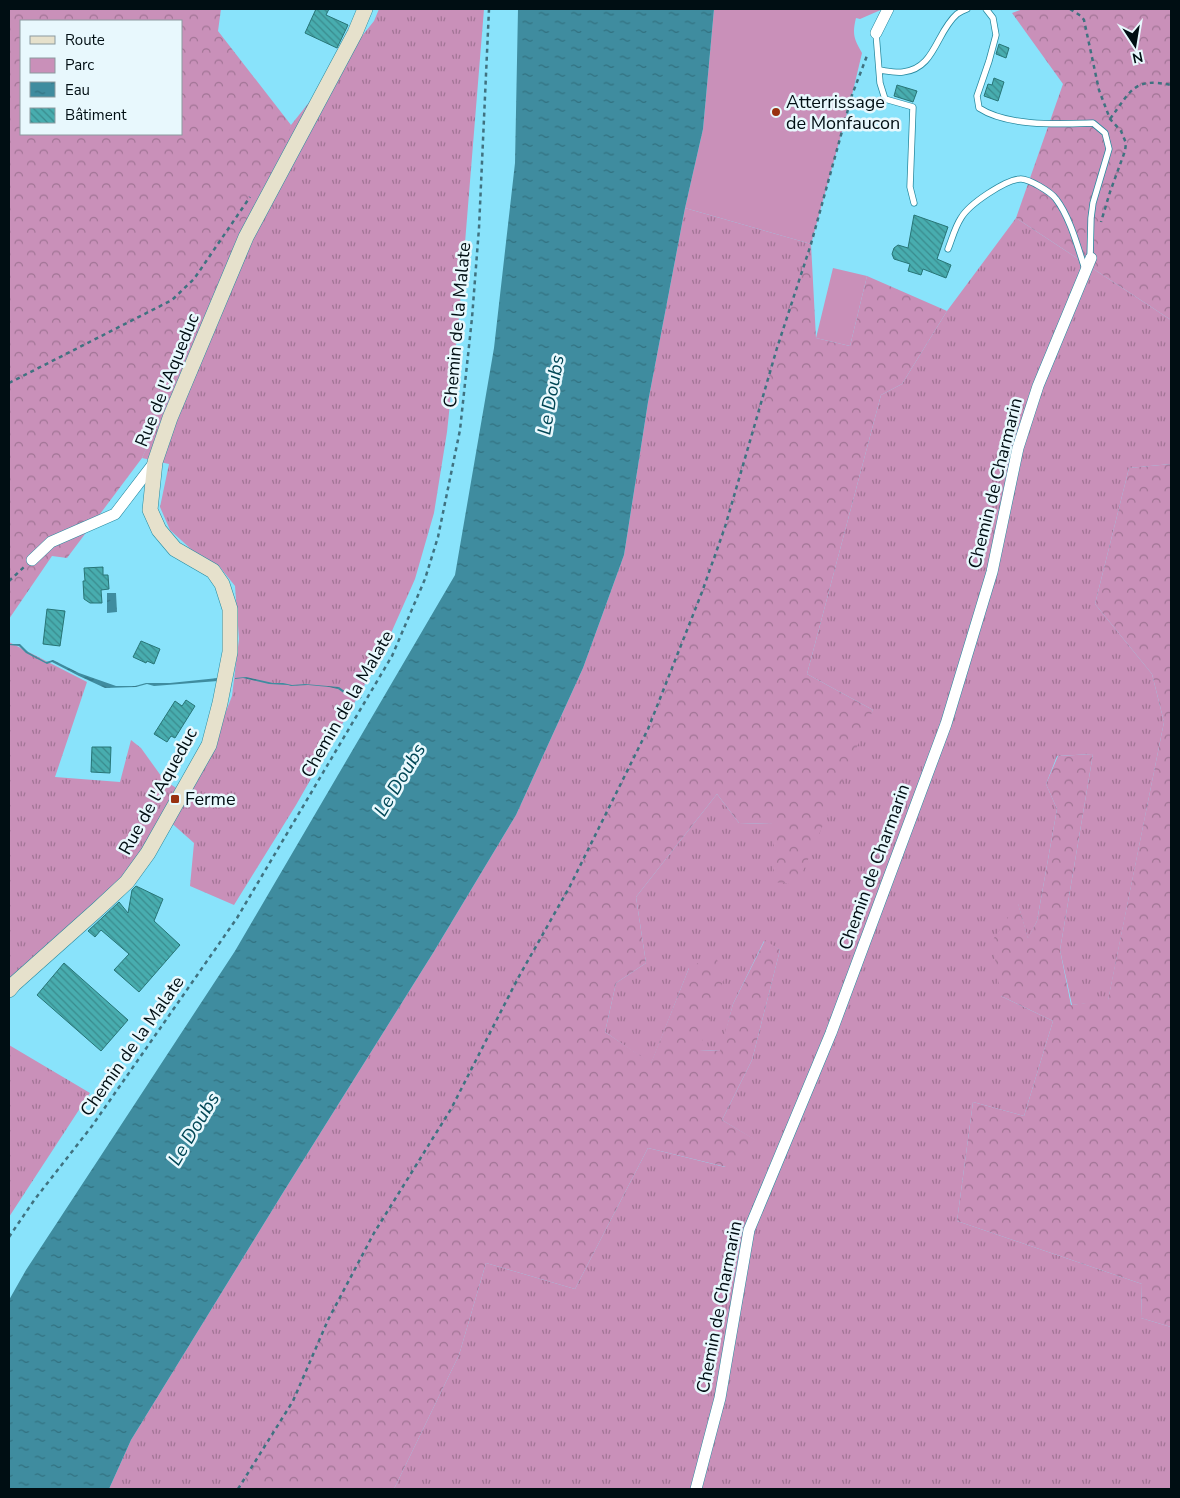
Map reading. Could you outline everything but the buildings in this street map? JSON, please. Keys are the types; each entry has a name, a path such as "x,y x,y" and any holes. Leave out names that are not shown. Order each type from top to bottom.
{"street":[{"name":"Rue de l'Aqueduc","path":"9,990 127,882 148,853 209,745 230,652 230,609 222,584 213,571 175,549 159,530 150,510 155,462 170,418 238,256 355,33 365,9"},
{"path":"876,33 888,9"},
{"name":"Chemin de Charmarin","path":"696,1489 720,1398 749,1230 831,1033 946,724 992,572 1018,448 1038,386 1089,263"},
{"path":"32,560 51,542 114,514 155,462"}],"lane":[{"path":"879,70 895,73 904,72 922,65 957,14 967,9"},
{"path":"986,9 993,18 996,35 977,96 979,108 988,113 1028,123 1093,123 1104,133 1109,148 1090,218 1089,263"},
{"path":"876,33 880,82 885,99 913,107 910,187 914,203"},
{"path":"948,250 962,216 985,195 1007,182 1022,178 1056,198 1089,263"}],"path":[{"name":"Chemin de la Malate","path":"9,1237 35,1199 92,1126 237,918 392,656 425,579 446,505 460,430 479,228 489,9"},
{"path":"238,1489 293,1401 328,1320 374,1233 452,1109 517,980 570,886 648,729 702,592 725,527 777,348 811,244 852,95 876,33"},
{"path":"1110,119 1132,89 1142,83 1156,82 1171,85"},
{"path":"9,383 172,300 194,279 254,191 271,190"},
{"path":"9,581 32,560"}],"green space":[{"path":"9,9 221,9 218,31 291,125 273,189 217,299 142,458 67,558 52,556 9,619"},
{"path":"379,9 484,9 459,317 447,432 434,513 415,579 380,658 296,805 234,905 190,886 194,843 168,820 148,853 9,990 9,642 87,682 55,777 120,782 131,740 141,748 164,780 187,795 212,747 232,696 239,639 235,586 219,566 192,550 170,530 160,507 169,464 142,458 291,125 374,21"},
{"name":"Atterrissage de Monfaucon","path":"714,9 883,9 860,19 856,18 855,36 862,53 811,244 685,208 703,129"},
{"path":"1023,9 1171,9 1171,320 1016,218 1063,84 1012,13"},
{"path":"685,208 811,244 777,348 725,527 702,592 648,729 570,886 517,980 452,1109 374,1233 328,1320 293,1401 238,1489 109,1489 131,1440 433,953 516,815 583,668 624,555 648,402"},
{"path":"1016,218 1171,320 1171,464 1129,468 1095,604 1152,674 1164,722 1108,1001 1072,1005 1060,950 1093,754 1057,756 1046,784 1057,809 1037,921 1028,939 1018,904 1001,996 1053,1021 1024,1116 973,1102 957,1221 1142,1284 1141,1318 1171,1327 1171,1489 394,1489 459,1355 486,1263 575,1289 648,1148 725,1167 755,1140 722,1120 752,1060 780,950 764,941 733,1004 721,1051 699,1050 689,968 651,1064 605,1032 616,983 646,963 636,897 717,794 739,823 774,824 774,882 873,710 807,674 881,395 902,384 947,311"},
{"path":"811,244 816,338 850,346 867,276 947,311 902,384 881,395 807,674 873,710 797,885 774,882 774,824 739,823 717,794 636,897 646,963 616,983 605,1032 651,1063 689,968 714,954 725,975 699,1050 720,1051 733,1004 765,940 780,950 752,1060 722,1120 756,1140 726,1167 648,1148 575,1289 486,1263 459,1355 394,1489 238,1489 293,1401 328,1320 374,1233 452,1109 517,980 570,886 648,729 702,592 725,527 777,348"},
{"path":"833,268 867,276 850,346 816,338"},
{"path":"1171,464 1171,1327 1141,1318 1142,1284 957,1221 973,1102 1024,1116 1053,1021 1001,996 992,941 1018,903 1028,938 1037,921 1057,809 1046,784 1058,756 1093,754 1060,950 1071,1005 1108,1000 1164,722 1152,674 1095,604 1129,468"},
{"path":"9,1045 90,1093 9,1217"}],"water":[{"name":"Le Doubs","path":"518,9 714,9 703,129 685,208 648,402 624,555 583,668 516,815 433,953 131,1440 109,1489 9,1489 9,1300 26,1270 235,951 455,575 494,348 515,163"},
{"path":"107,593 116,593 117,612 107,613"},
{"path":"9,644 20,644 28,652 46,662 53,660 79,673 116,686 218,678 218,681 105,688 52,662 47,664 26,653 19,646"},
{"path":"246,677 273,683 339,687 349,694 362,697 360,699 348,696 338,689 329,687 291,686 269,684 243,678 235,679"}],"place":[{"name":"Atterrissage de Monfaucon","path":"776,112"},
{"name":"Ferme","path":"175,799"}]}
